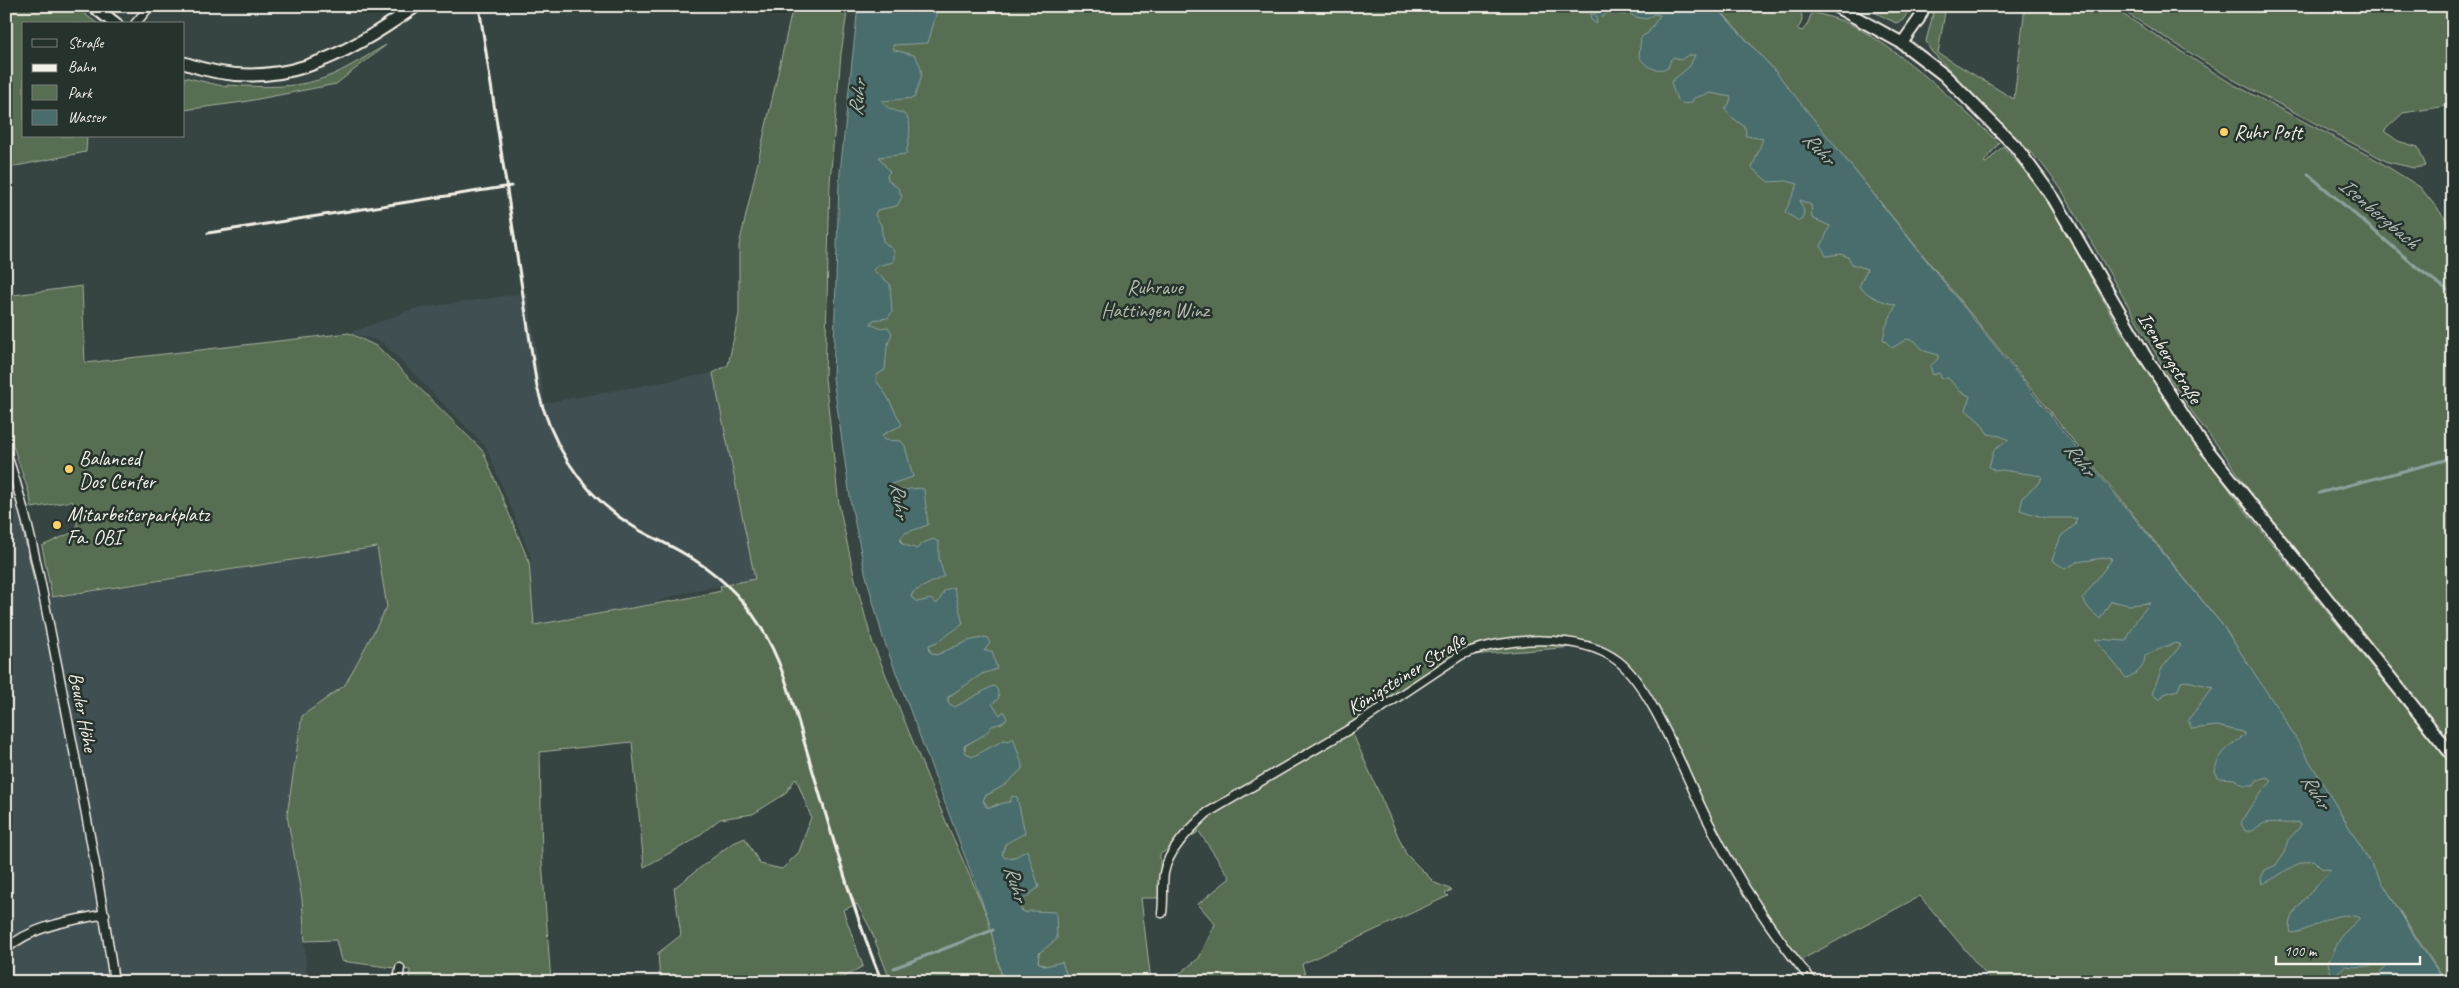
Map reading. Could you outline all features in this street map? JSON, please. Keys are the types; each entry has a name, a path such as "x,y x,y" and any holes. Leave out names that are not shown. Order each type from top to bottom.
{"main road":[{"path":"93,6 113,22"},
{"path":"185,63 215,72 241,74 262,75 299,69 330,59 358,45 416,6"},
{"name":"Isenbergstraße","path":"1835,6 1902,43 1944,75 1991,120 2038,176 2069,223 2156,373 2198,438 2453,756"}],"street":[{"path":"137,22 150,6"},
{"path":"1902,43 1919,19 1925,6"},
{"name":"Beuler Höhe","path":"6,452 30,532 105,914 114,982"},
{"name":"Königsteiner Straße","path":"1162,913 1164,873 1169,860 1197,822 1207,813 1336,737 1461,655 1480,647 1504,642 1560,642 1588,646 1602,651 1617,660 1632,674 1662,726 1731,866 1761,915 1813,982"},
{"path":"6,949 28,933 42,927 105,914"},
{"path":"398,982 400,968"}],"shaded area":[{"path":"527,293 545,403 713,373 756,579 679,594 648,605 528,625 531,557 486,447 382,342 349,333 414,309"},
{"path":"6,467 24,529 40,600 377,547 387,607 345,684 302,716 287,815 302,899 307,982 6,982"}],"green space":[{"path":"6,6 74,6 95,22 22,22 22,138 87,138 86,152 6,168"},
{"path":"793,6 848,6 841,54 830,182 825,378 839,505 854,575 872,641 938,803 988,918 1003,982 891,982 870,928 857,904 843,910 863,966 838,981 660,982 658,953 681,935 674,888 731,844 745,838 760,864 782,869 799,852 811,817 796,778 785,794 753,814 720,819 692,841 644,867 632,742 540,752 542,861 551,982 409,982 410,970 341,961 336,940 305,941 302,899 287,815 302,716 345,685 387,607 377,547 52,597 42,546 71,533 77,527 77,514 72,501 32,508 29,493 6,425 6,296 82,286 85,363 349,333 378,347 483,451 529,562 534,625 678,600 721,591 720,586 755,579 713,373 728,365 739,314 739,246"},
{"name":"Ruhraue Hattingen Winz","path":"897,6 1653,6 1721,83 1854,257 1867,269 1866,271 2078,518 2145,603 2150,603 2147,607 2176,643 2181,645 2179,647 2209,686 2213,687 2212,689 2258,752 2402,982 1992,982 1920,896 1799,961 1781,941 1734,865 1653,709 1624,666 1588,646 1470,655 1352,732 1406,854 1435,883 1452,890 1445,893 1448,896 1302,964 1307,982 1169,982 1199,958 1215,924 1198,904 1230,878 1198,830 1197,833 1160,854 1161,898 1141,898 1151,982 1050,982 1046,966 1038,962 1039,953 1030,911 1027,913 1021,910 1014,857 1005,859 1002,854 1005,844 998,804 989,808 983,800 985,796 994,791 972,757 965,752 965,746 976,739 962,703 954,708 948,703 948,697 957,691 942,653 936,655 930,652 929,645 937,641 917,602 911,597 913,592 901,538 889,498 859,242"},
{"path":"1716,6 1798,6 1802,18 1801,24 1797,29 1802,31 1807,25 1812,12 1856,27 1913,66 1999,143 1984,162 1986,163 2003,146 2031,178 2062,225 2118,327 2186,431 2246,512 2453,767 2453,982 2446,982 2417,938 2280,714 2223,626 1772,68"},
{"path":"1862,6 1912,6 1903,20 1896,23"},
{"path":"1935,6 1946,6 1938,53 2014,99 2025,6 2110,6 2229,82 2375,159 2420,187 2453,228 2453,746 2259,505 2225,455 2196,418 2169,377 2061,189 2042,164 1931,51 1926,41"},
{"path":"2115,6 2453,6 2453,105 2403,113 2384,131 2398,141 2418,147 2426,166 2414,168 2388,162 2232,79"},
{"path":"386,45 336,84 243,102 185,110 185,77 227,87 227,85 288,86 312,82 348,67"},
{"path":"22,527 24,527 34,580"}],"water":[{"name":"Ruhr","path":"858,6 912,6 916,13 927,9 937,11 928,43 893,45 894,50 914,55 920,66 921,76 914,98 882,101 888,108 906,116 910,132 906,154 879,157 890,172 887,175 888,180 898,188 902,196 897,206 877,210 875,215 881,225 883,241 894,251 894,262 877,266 873,270 890,284 892,312 888,318 873,320 871,324 879,328 888,327 892,333 887,347 885,370 877,375 876,380 887,396 902,425 882,435 884,440 901,441 905,446 913,477 891,484 890,488 894,490 924,489 928,525 905,533 900,539 902,544 917,549 921,544 933,539 939,542 939,559 944,576 913,592 911,597 917,602 931,599 937,604 945,590 954,587 963,624 939,641 929,645 930,652 936,655 968,641 987,637 990,643 984,651 992,651 997,669 982,674 948,697 948,703 955,707 991,687 994,686 997,689 999,698 992,704 1000,715 1004,711 1007,719 1002,723 992,726 984,735 964,746 965,752 972,757 1004,740 1010,741 1013,737 1023,768 1005,785 985,796 983,801 986,807 992,807 1010,802 1012,796 1017,797 1025,833 1005,844 1002,854 1005,858 1015,857 1027,850 1039,887 1020,902 1021,910 1027,913 1030,911 1056,912 1057,939 1039,953 1038,962 1045,966 1062,962 1069,982 1003,982 988,918 883,638 865,572 851,504 833,378 839,182"},
{"name":"Ruhr","path":"1610,6 1715,6 1776,72 2066,435 2223,626 2280,712 2418,942 2445,982 2371,982 2386,967 2382,966 2345,966 2332,977 2328,963 2342,935 2360,918 2341,915 2291,933 2290,925 2297,908 2331,870 2321,868 2313,860 2306,861 2262,884 2261,878 2265,870 2276,865 2284,853 2288,840 2301,826 2298,822 2270,822 2259,826 2253,831 2245,831 2241,823 2244,817 2272,781 2267,777 2257,780 2254,785 2244,785 2234,779 2219,778 2215,772 2216,765 2222,755 2245,735 2243,732 2217,726 2192,729 2188,720 2213,687 2186,681 2181,682 2178,690 2164,694 2160,700 2152,694 2162,668 2181,645 2175,643 2145,655 2140,670 2126,678 2095,639 2126,641 2137,619 2150,603 2129,605 2111,601 2100,619 2090,610 2082,599 2112,559 2110,557 2077,562 2065,569 2052,560 2061,536 2075,525 2077,518 2045,518 2020,510 2023,497 2040,482 2042,476 2002,470 1995,471 1989,467 1994,450 2009,440 1988,434 1980,422 1966,410 1970,396 1961,392 1948,378 1942,379 1939,373 1933,375 1930,366 1937,360 1939,355 1924,351 1915,341 1907,339 1892,348 1883,339 1886,326 1896,305 1876,299 1859,287 1867,269 1852,264 1848,257 1841,254 1826,256 1821,246 1830,226 1812,218 1811,205 1800,200 1804,212 1802,219 1799,221 1785,212 1798,184 1787,181 1768,182 1752,168 1763,139 1746,136 1745,127 1729,115 1725,109 1731,97 1710,93 1694,98 1692,102 1687,104 1680,102 1675,95 1671,82 1690,66 1695,55 1688,55 1681,60 1674,57 1671,59 1668,68 1655,69 1647,66 1639,56 1641,37 1648,33 1660,15 1654,14 1647,19 1635,17 1627,11 1625,15 1607,12 1603,17 1596,16 1597,24 1591,20 1590,14 1594,15 1598,11"}],"waterway":[{"name":"Isenbergbach","path":"2308,174 2420,270 2453,294"},
{"path":"2319,493 2453,458"},
{"path":"894,968 993,930"}],"railway":[{"path":"479,6 537,387 543,409 561,450 573,469 602,503 639,530 683,553 715,575 735,593 752,613 768,639 788,688 842,869 882,982"},
{"path":"208,233 511,186"}],"place":[{"name":"Ruhr Pott","path":"2224,132"},
{"name":"Balanced Dos Center","path":"69,469"},
{"name":"Mitarbeiterparkplatz Fa. OBI","path":"57,525"}]}
